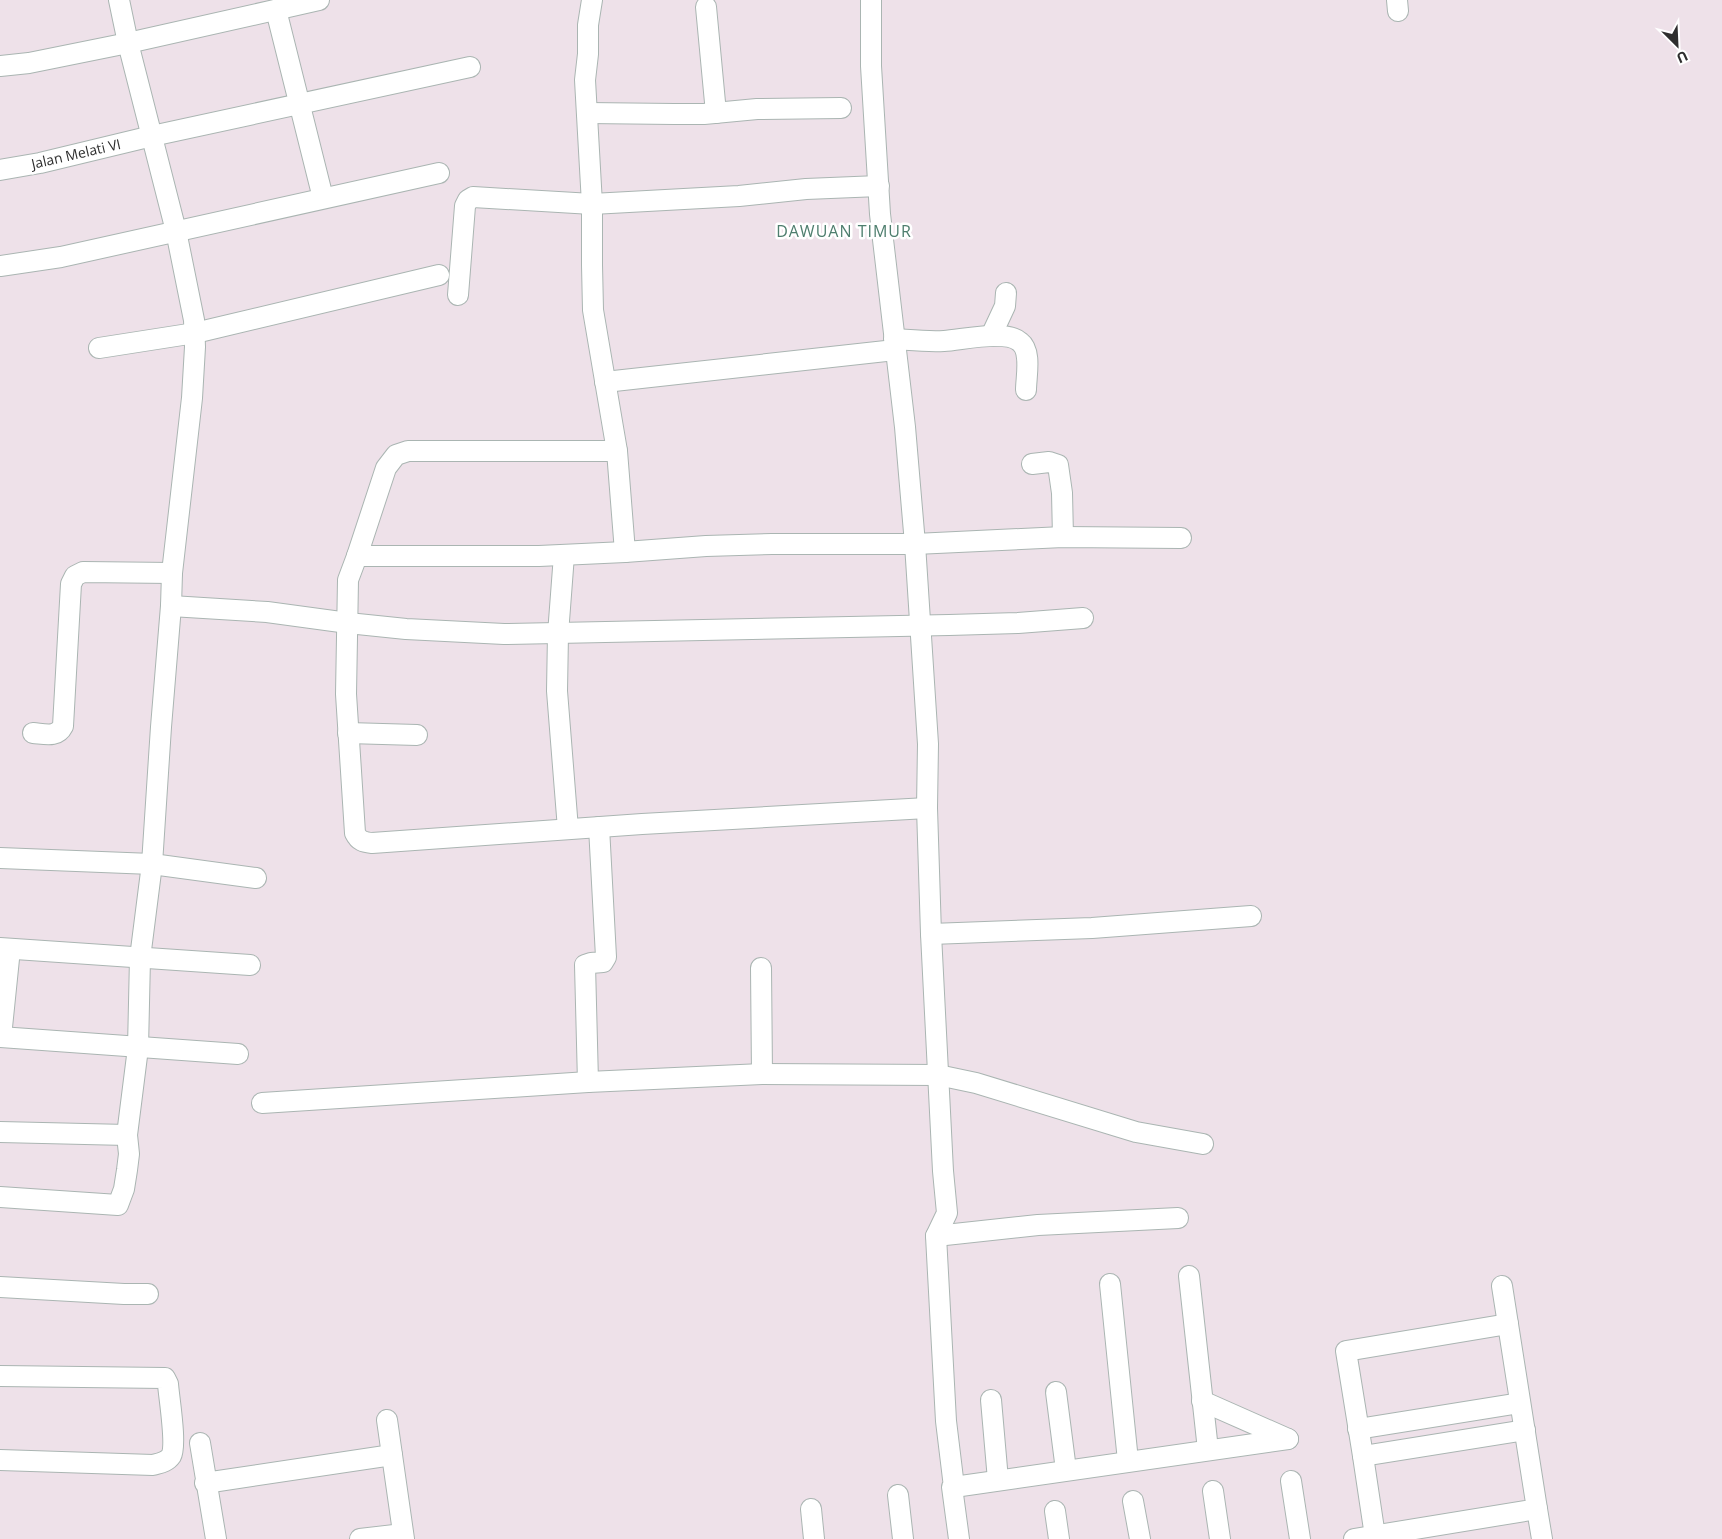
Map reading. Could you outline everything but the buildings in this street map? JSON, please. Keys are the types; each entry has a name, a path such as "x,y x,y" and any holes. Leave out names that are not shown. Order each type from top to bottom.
{"street":[{"path":"0,1197 118,1205 124,1189 129,1154 127,1135 138,1048 140,958 152,864 172,573 192,398 195,333 176,230 128,43 119,0"},
{"path":"0,66 29,63 128,43 319,0"},
{"path":"592,0 588,25 588,54 585,80 592,204 593,310 617,451 624,552"},
{"path":"871,0 873,119 880,214 905,427 915,544 928,744 927,808 931,934 943,1171 947,1213 936,1236 946,1421 954,1486 952,1487 960,1539"},
{"path":"706,7 716,113"},
{"path":"276,10 323,198"},
{"name":"Jalan Melati VI","path":"0,170 40,163 152,136 470,67"},
{"path":"587,113 674,114 716,113 757,109 841,108"},
{"path":"0,266 61,257 439,173"},
{"path":"458,295 465,206 468,200 478,196 592,204 739,196 806,189 879,186"},
{"path":"99,348 195,333 439,275"},
{"path":"991,336 1004,306 1006,293"},
{"path":"605,382 894,345 991,336 1012,337 1021,342 1027,354 1026,390"},
{"path":"617,451 408,451 396,456 386,468 348,580 346,694 355,832 357,838 363,842 372,843 599,827 927,808"},
{"path":"1032,464 1049,462 1058,465 1064,537"},
{"path":"357,556 564,554 706,546 915,544 1064,537 1181,538"},
{"path":"564,554 558,634 557,691 568,829"},
{"path":"33,733 57,734 62,726 71,584 75,576 83,572 172,573"},
{"path":"171,606 267,612 348,623 406,628 504,634 920,625 1083,618"},
{"path":"348,733 418,735"},
{"path":"588,1082 585,965 591,962 603,962 606,957 599,827"},
{"path":"0,858 152,864 256,878"},
{"path":"931,934 1092,928 1251,916"},
{"path":"238,1054 0,1037 5,948 250,965"},
{"path":"761,968 762,1074"},
{"path":"262,1103 588,1082 762,1074 938,1075 976,1083 1136,1132 1203,1144"},
{"path":"0,1132 127,1135"},
{"path":"936,1236 1038,1225 1178,1218"},
{"path":"1189,1276 1208,1450"},
{"path":"1110,1284 1128,1461"},
{"path":"1502,1286 1542,1539"},
{"path":"0,1287 148,1294"},
{"path":"1375,1536 1346,1351 1508,1324"},
{"path":"0,1376 165,1378 168,1384 173,1440 172,1454 166,1461 154,1465 0,1460"},
{"path":"1056,1392 1066,1470"},
{"path":"991,1400 998,1480"},
{"path":"954,1486 1288,1439 1202,1401"},
{"path":"1358,1429 1520,1402"},
{"path":"360,1539 403,1536 387,1420"},
{"path":"1363,1456 1525,1430"},
{"path":"200,1443 216,1539"},
{"path":"206,1484 392,1455"},
{"path":"1291,1481 1300,1539"},
{"path":"1213,1492 1220,1539"},
{"path":"898,1495 903,1539"},
{"path":"1133,1502 1140,1539"},
{"path":"810,1509 814,1539"},
{"path":"1354,1539 1537,1509"},
{"path":"1055,1511 1059,1539"}],"district":[{"name":"DAWUAN TIMUR","path":"844,231"}]}
